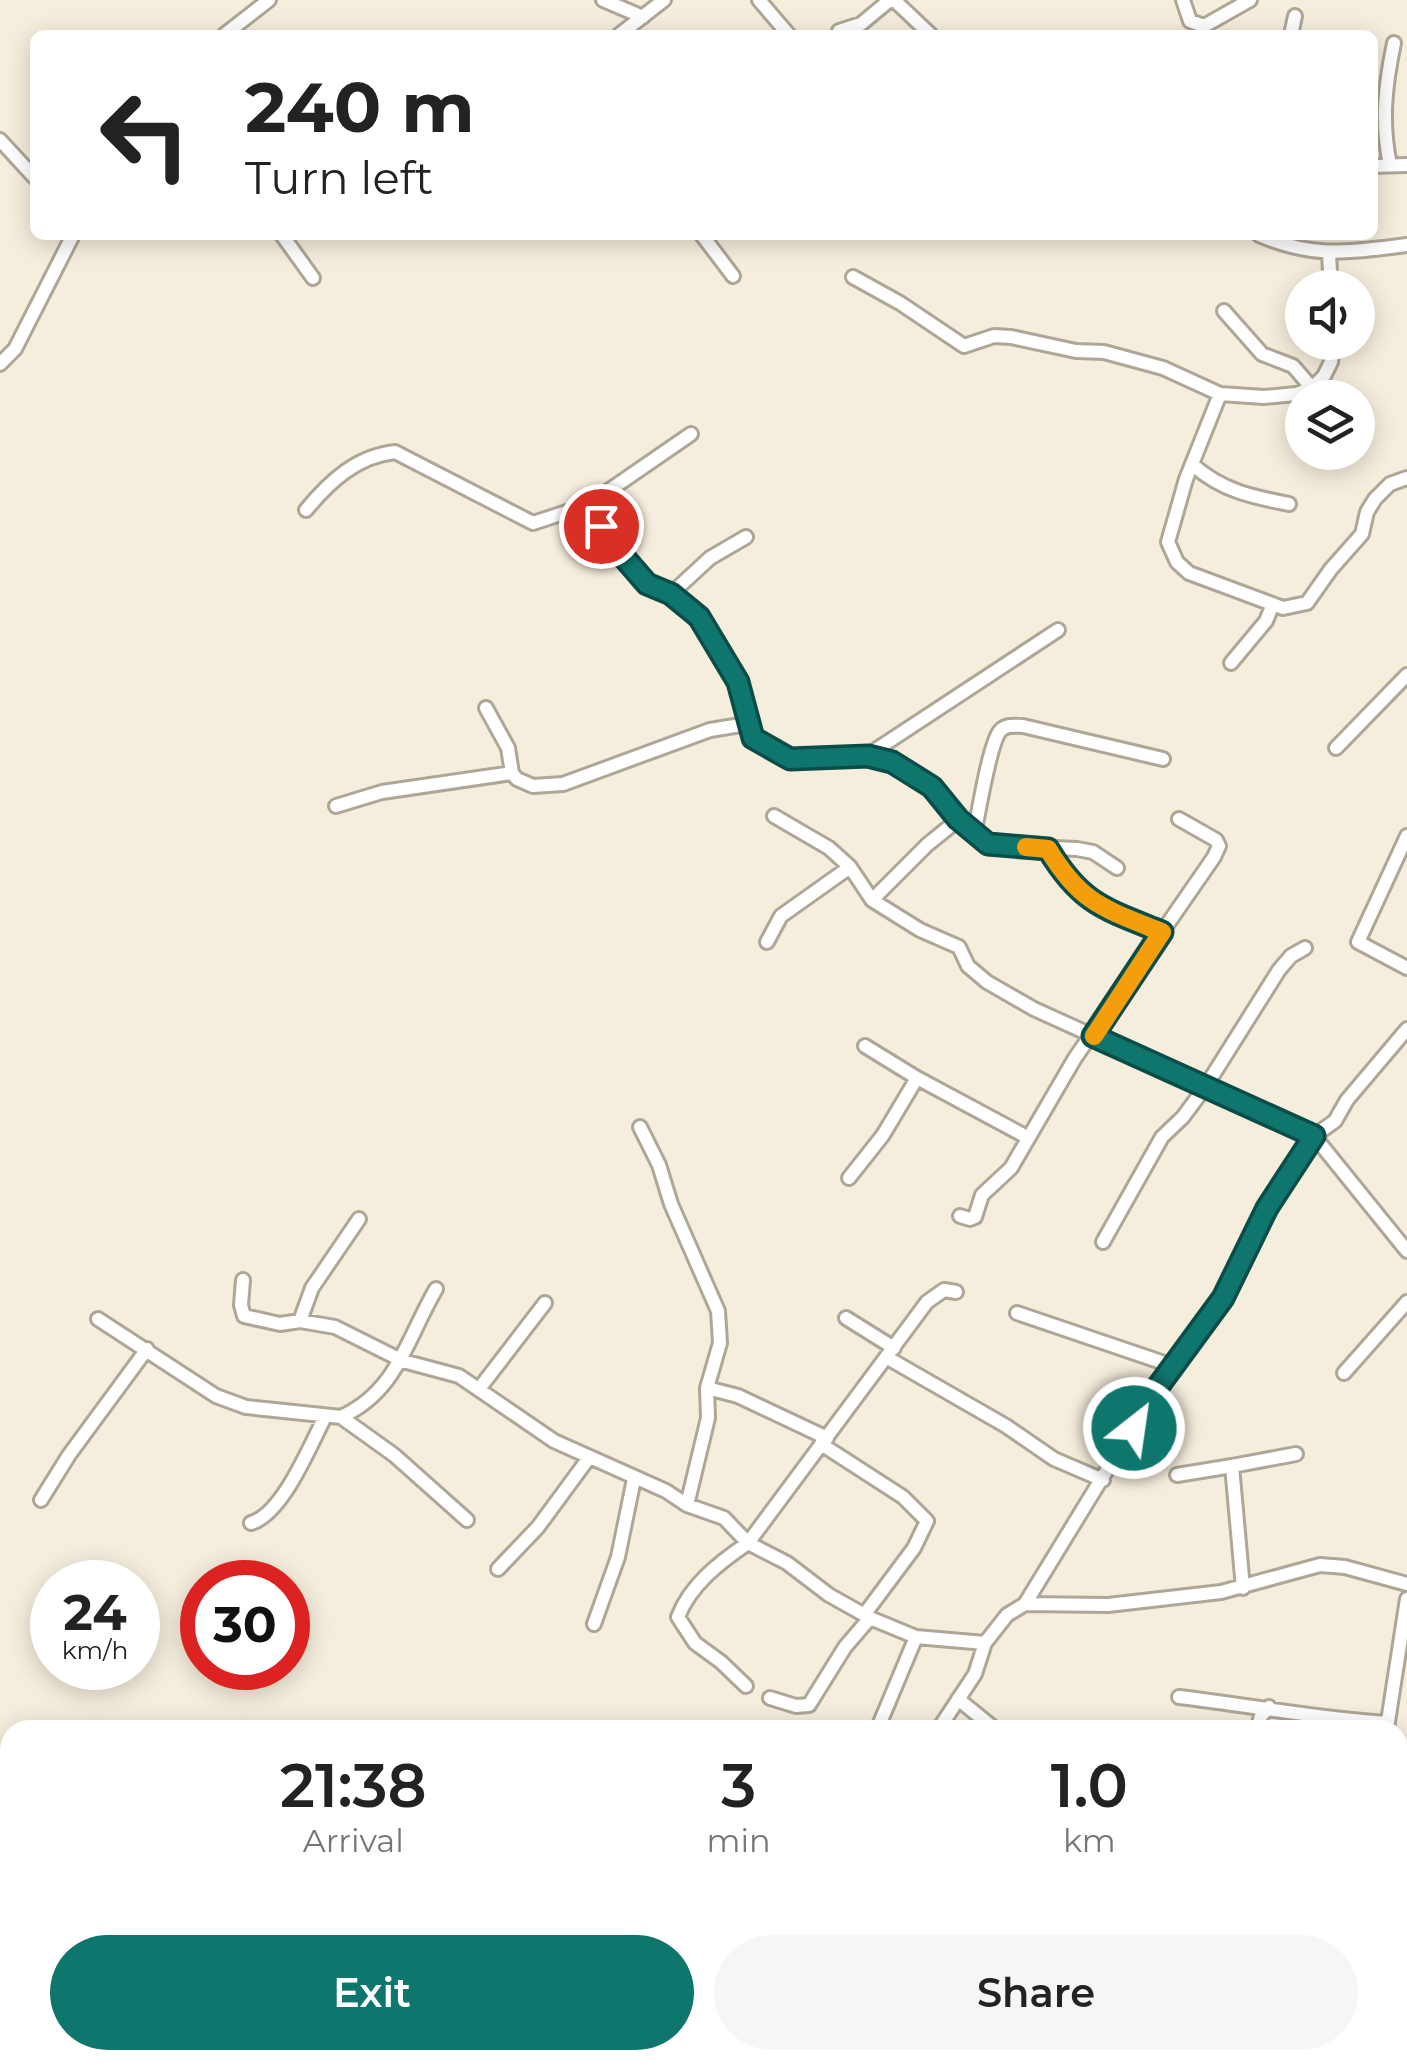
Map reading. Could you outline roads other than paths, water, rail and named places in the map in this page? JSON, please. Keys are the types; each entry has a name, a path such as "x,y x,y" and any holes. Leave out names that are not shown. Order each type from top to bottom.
{"street":[{"path":"230,30 269,0"},
{"path":"604,0 632,28 664,0"},
{"path":"759,0 786,30"},
{"path":"842,30 861,24 892,0 925,30"},
{"path":"1183,0 1190,21 1204,26 1250,0"},
{"path":"1292,30 1295,16"},
{"path":"1390,165 1383,132 1384,92 1394,43"},
{"path":"0,140 30,173"},
{"path":"1378,166 1407,165"},
{"path":"0,364 15,349 70,240"},
{"path":"286,240 313,278"},
{"path":"706,240 733,276"},
{"path":"1271,240 1329,254 1407,245"},
{"path":"1329,254 1330,270"},
{"path":"853,277 964,346 1000,335 1076,351 1104,352 1163,368 1220,394 1264,397 1285,393"},
{"path":"1224,311 1262,354 1293,366 1305,380"},
{"path":"1220,394 1174,515 1168,542 1171,554 1189,573 1288,608 1306,603 1362,534 1375,498 1390,484 1407,478"},
{"path":"306,510 328,483 372,454 395,452 533,524 588,505 691,434"},
{"path":"1193,466 1237,494 1289,504"},
{"path":"588,505 614,546 647,584 688,606 714,640 738,682 753,738 790,759 868,756 892,762 918,775 958,819 988,844 1092,852 1118,868"},
{"path":"671,594 710,558 746,537"},
{"path":"1230,663 1266,621 1273,604"},
{"path":"868,756 1058,630"},
{"path":"1336,748 1407,675"},
{"path":"486,708 508,748 512,773 533,786 564,784 710,730 747,724"},
{"path":"974,834 995,744 1006,726 1023,726 1163,759"},
{"path":"336,806 398,790 512,773"},
{"path":"774,816 812,835 850,867 872,900 920,930 959,947 968,966 987,982 1034,1009 1314,1136 1407,1251"},
{"path":"872,900 927,844 958,819"},
{"path":"960,1216 970,1220 975,1217 982,1196 1011,1168 1075,1058 1219,846 1208,834 1179,819"},
{"path":"1407,836 1358,942 1407,968"},
{"path":"1048,849 1078,892 1096,905 1162,932"},
{"path":"767,942 781,916 850,867"},
{"path":"1104,1242 1162,1138 1206,1086 1279,970 1304,948"},
{"path":"944,1720 975,1674 985,1643 1006,1615 1025,1604 1173,1366 1223,1298 1267,1208 1314,1136 1335,1121 1407,1029"},
{"path":"866,1046 1027,1137"},
{"path":"849,1178 884,1135 918,1078"},
{"path":"640,1127 718,1311 720,1344 707,1388 708,1418 686,1505"},
{"path":"300,1321 312,1288 358,1218"},
{"path":"243,1280 244,1316 280,1324 300,1321 334,1327 402,1362 446,1372 588,1459 666,1491 686,1505 724,1518 748,1543 787,1563 867,1617 916,1637 985,1643"},
{"path":"98,1319 216,1396 246,1407 340,1417 373,1395 402,1362 436,1289"},
{"path":"746,1686 694,1643 678,1617 688,1596 720,1562 748,1543 938,1292 956,1292"},
{"path":"479,1389 545,1303"},
{"path":"1344,1373 1406,1304"},
{"path":"1018,1313 1173,1366"},
{"path":"846,1318 948,1395 1006,1426 1054,1459 1104,1480"},
{"path":"41,1500 147,1349"},
{"path":"707,1388 738,1396 824,1441 903,1497 927,1521 914,1548 845,1647 813,1702 796,1706 770,1698"},
{"path":"251,1523 265,1516 277,1502 326,1417"},
{"path":"340,1417 394,1455 467,1520"},
{"path":"1177,1475 1296,1454"},
{"path":"498,1569 538,1527 588,1459"},
{"path":"1232,1466 1243,1588"},
{"path":"594,1624 618,1557 634,1478"},
{"path":"1025,1604 1108,1605 1243,1588 1320,1565 1346,1567 1407,1584"},
{"path":"1388,1720 1407,1599"},
{"path":"881,1720 916,1637"},
{"path":"958,1698 984,1720"},
{"path":"1179,1698 1269,1707 1338,1720"},
{"path":"1260,1720 1269,1707"}]}
